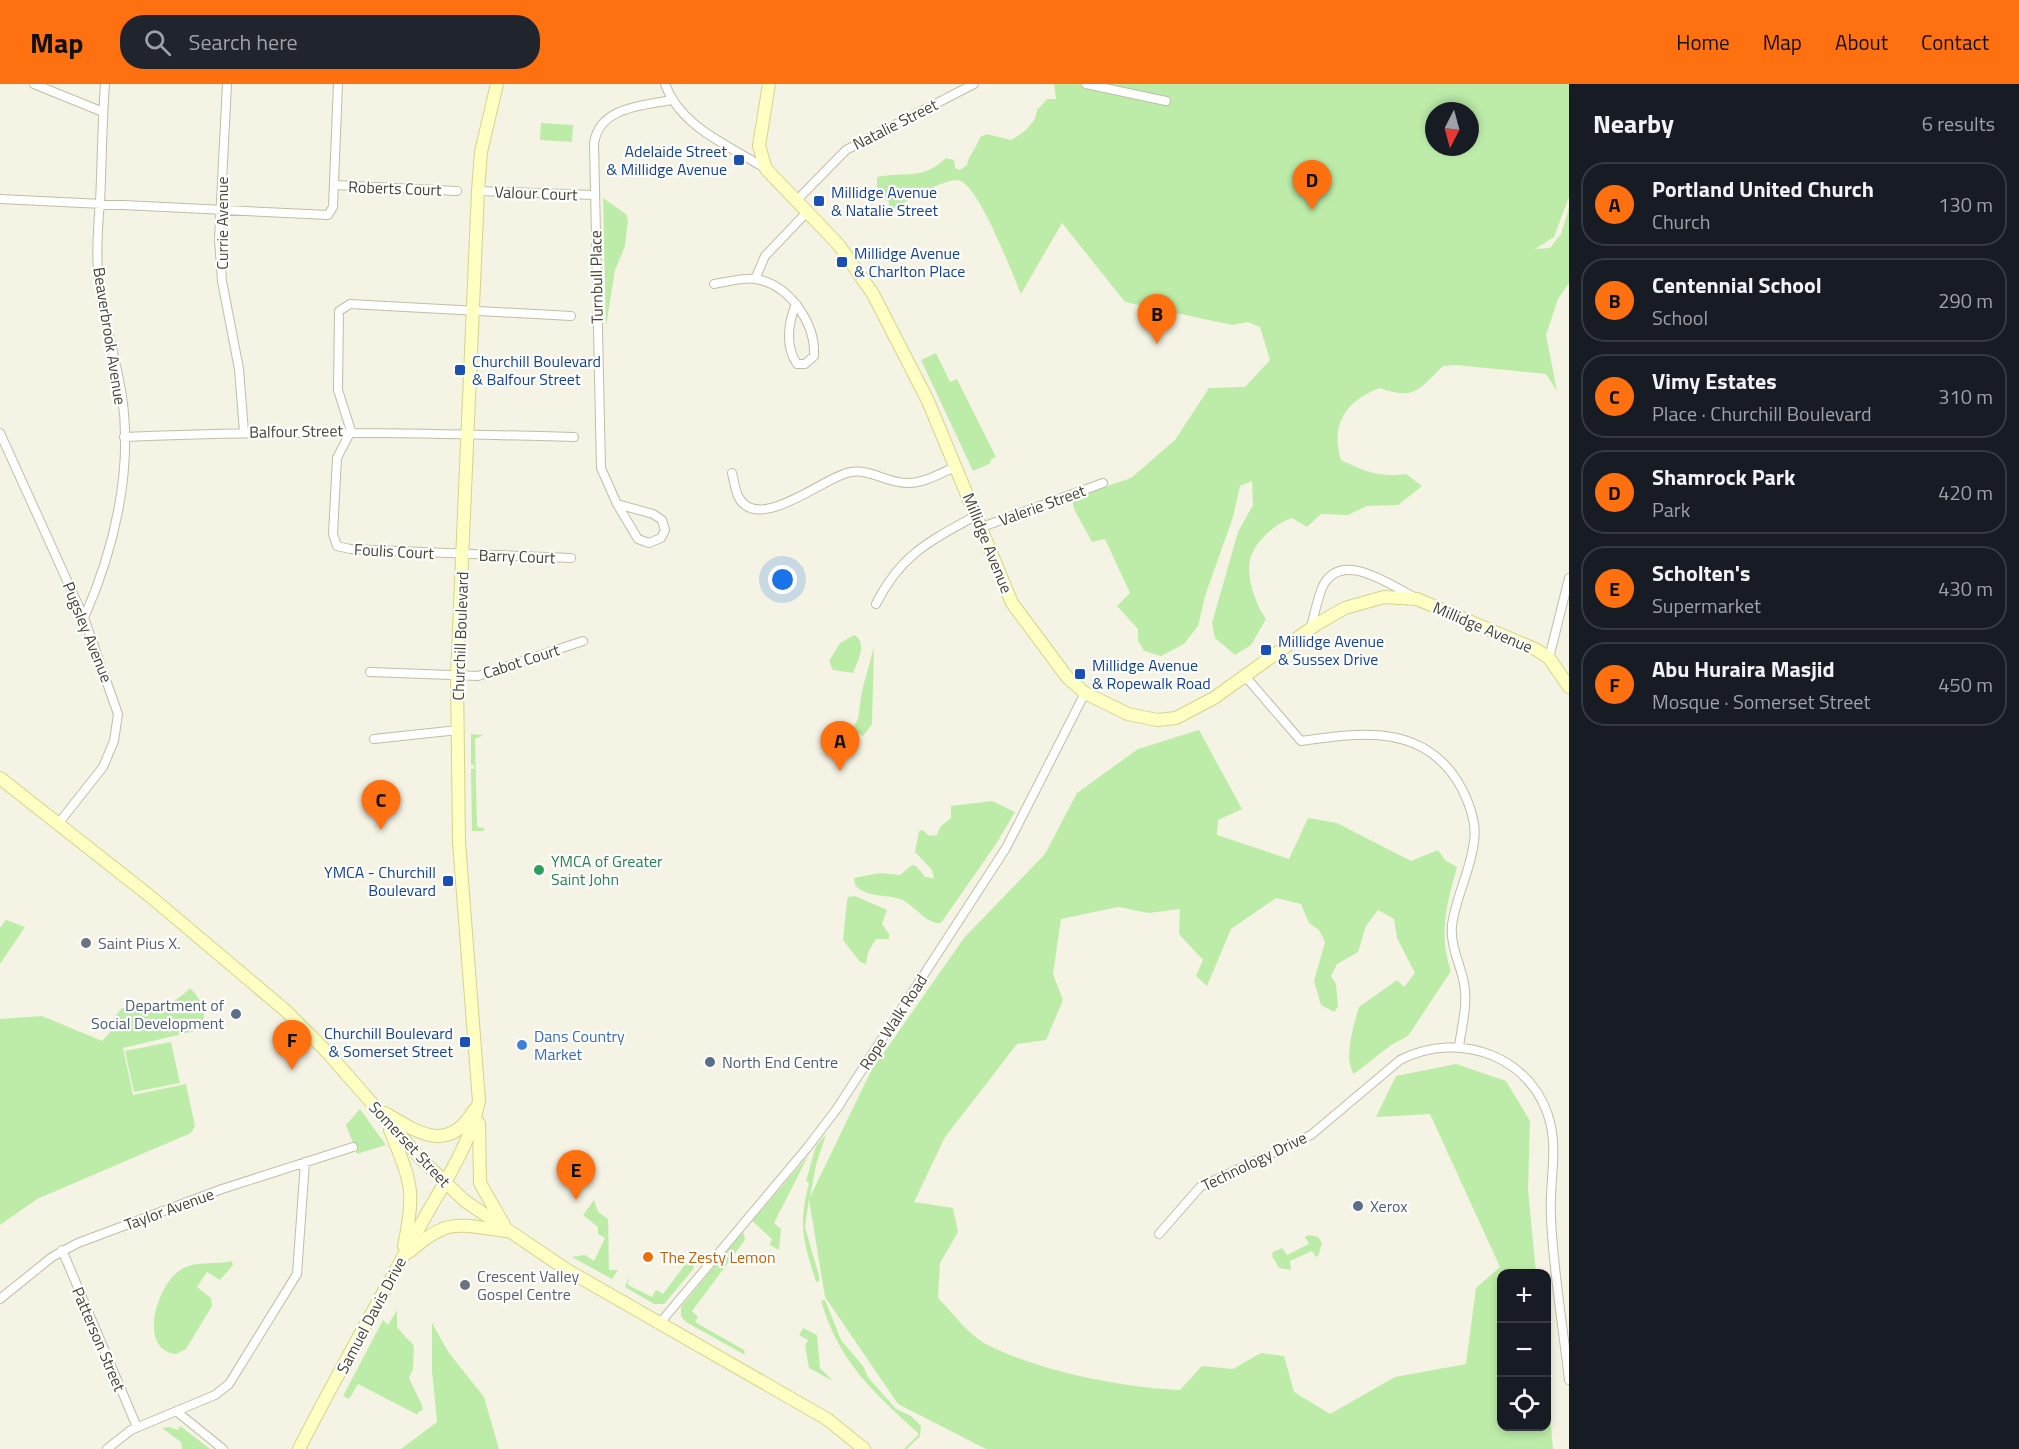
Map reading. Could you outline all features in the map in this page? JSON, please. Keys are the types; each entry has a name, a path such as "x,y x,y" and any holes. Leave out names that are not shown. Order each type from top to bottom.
{"street":[{"path":"34,84 103,112"},
{"name":"Beaverbrook Avenue","path":"84,618 98,587 112,536 121,492 124,437 122,399 100,291 97,255 105,84"},
{"name":"Currie Avenue","path":"227,84 219,212 222,281 239,369 244,432"},
{"path":"0,199 219,212 321,216 330,214 334,185 338,84"},
{"name":"Churchill Boulevard","path":"446,1183 468,1142 479,1101 459,842 458,675 478,191 481,152 497,84"},
{"path":"665,84 671,100 688,120 766,169"},
{"path":"766,169 759,146 769,84"},
{"name":"Natalie Street","path":"797,200 846,150 974,84"},
{"path":"1086,84 1166,101"},
{"name":"Turnbull Place","path":"617,504 659,517 665,526 661,538 649,543 638,540 617,504 604,478 599,448 594,143 601,124 612,115 623,110 671,100"},
{"name":"Millidge Avenue","path":"766,169 808,211 843,251 873,294 928,401 980,521 1012,603 1066,676 1085,693 1128,714 1167,719 1194,710 1345,608 1370,599 1398,596 1417,599"},
{"name":"Roberts Court","path":"334,185 457,191"},
{"name":"Valour Court","path":"478,191 594,195"},
{"path":"755,279 765,256 808,211"},
{"path":"714,284 755,279 780,286 796,304 815,342 814,356 805,364 797,364 791,355 789,328 796,304"},
{"path":"351,431 338,390 339,311 350,304 571,316"},
{"name":"Balfour Street","path":"124,437 244,432 351,431 574,437"},
{"name":"Foulis Court","path":"351,431 337,458 333,534 337,546 350,549 462,554"},
{"name":"Pugsley Avenue","path":"0,434 84,618 116,702 117,727 103,767 58,825"},
{"path":"732,473 739,497 746,505 767,509 790,501 846,472 866,471 908,483 957,466"},
{"name":"Valerie Street","path":"876,604 897,568 915,550 980,521 1103,483"},
{"name":"Barry Court","path":"462,554 571,558"},
{"name":"Millidge Avenue","path":"1310,630 1323,588 1334,574 1343,571 1368,573 1417,599 1514,640 1550,658 1569,687"},
{"path":"1550,658 1569,578"},
{"name":"Cabot Court","path":"370,672 478,676 583,641"},
{"path":"1245,676 1301,741 1352,734 1401,738 1434,756 1452,772 1459,784 1471,810 1475,831 1452,926 1454,947 1465,992 1459,1046"},
{"name":"Rope Walk Road","path":"660,1323 807,1148 836,1110 1006,848 1085,693"},
{"path":"374,739 458,730"},
{"name":"Somerset Street","path":"0,778 178,919 283,1009 327,1052 387,1121 465,1202 567,1270 827,1419 864,1449"},
{"name":"Technology Drive","path":"1159,1234 1200,1187 1311,1135 1400,1060 1424,1050 1459,1046 1490,1053 1517,1069 1530,1081 1545,1108 1553,1141 1551,1216 1569,1380"},
{"path":"375,1106 414,1131 439,1136 454,1131 463,1124 479,1101"},
{"path":"479,1101 480,1184 507,1231"},
{"path":"387,1121 412,1190 411,1212 402,1259"},
{"name":"Taylor Avenue","path":"0,1299 62,1250 222,1189 353,1147"},
{"path":"107,1449 137,1427 225,1389 295,1279 300,1262 305,1162"},
{"name":"Samuel Davis Drive","path":"299,1449 446,1183"},
{"path":"402,1259 439,1228 455,1225 507,1231"},
{"name":"Patterson Street","path":"62,1250 137,1427"},
{"path":"176,1411 223,1449"}],"green space":[{"path":"1054,84 1569,84 1569,197 1554,237 1535,249 1550,248 1561,234 1569,208 1569,283 1558,299 1546,335 1557,391 1546,374 1456,365 1443,366 1422,386 1409,393 1392,392 1380,388 1358,399 1344,415 1340,425 1338,447 1341,460 1372,473 1406,474 1422,486 1398,505 1367,506 1348,515 1321,514 1307,527 1292,518 1266,534 1252,553 1249,575 1253,591 1266,619 1251,645 1235,655 1215,638 1212,623 1238,532 1253,505 1252,481 1240,486 1233,517 1205,596 1198,626 1184,644 1161,656 1144,651 1138,640 1138,629 1117,606 1130,593 1105,539 1092,542 1074,509 1072,498 1131,478 1175,440 1209,388 1245,387 1270,360 1260,327 1248,322 1232,325 1125,302 1062,223 1021,294 984,211 965,184 957,180 949,181 922,192 889,211 889,202 877,194 877,177 921,173 946,158 954,160 955,168 960,170 967,165 980,137 987,134 1011,140 1031,124 1037,110 1047,99 1056,99"},
{"path":"541,123 573,125 572,142 540,140"},
{"path":"603,198 626,214 628,220 625,246 615,270 606,326"},
{"path":"936,353 950,382 957,379 996,457 990,460 991,463 973,471 921,360"},
{"path":"854,635 858,638 861,647 853,673 833,670 829,661 840,643"},
{"path":"874,647 872,724 863,736 852,730 858,719 862,691"},
{"path":"1199,730 1242,809 1218,820 1217,835 1289,859 1308,818 1337,823 1411,861 1438,850 1445,860 1457,867 1445,919 1445,944 1451,971 1408,1036 1391,1045 1354,1074 1349,1060 1349,1051 1359,1007 1397,980 1404,987 1415,973 1397,938 1394,919 1378,910 1366,926 1358,952 1337,964 1331,976 1336,984 1338,1007 1334,1012 1321,1005 1314,981 1325,942 1319,930 1309,923 1301,904 1276,898 1231,929 1207,986 1196,976 1203,960 1179,934 1180,909 1149,913 1118,907 1061,919 1053,974 1063,1000 1046,1040 1017,1044 945,1137 914,1202 953,1208 958,1232 940,1263 938,1298 978,1339 1004,1353 1079,1376 1132,1386 1180,1390 1202,1366 1233,1369 1261,1353 1284,1356 1294,1392 1330,1414 1395,1377 1466,1364 1476,1288 1497,1270 1497,1431 1551,1431 1551,1427 1553,1449 986,1449 898,1404 825,1297 809,1199 805,1227 819,1276 819,1281 816,1282 805,1244 803,1223 809,1183 806,1181 816,1146 826,1134 816,1165 810,1197 871,1071 964,938 1045,854 1077,793 1138,749"},
{"path":"471,734 483,735 475,739 477,827 484,828 484,831 472,831 471,769 474,769 474,765 471,765"},
{"path":"992,801 1015,812 996,844 941,923 930,921 900,899 871,894 855,885 854,878 880,873 900,875 912,865 916,866 925,877 934,878 932,870 915,852 919,831 923,830 929,836 937,835 940,827 951,818 951,806"},
{"path":"855,896 887,910 882,924 889,934 889,939 876,939 868,952 866,964 860,962 843,940 848,897"},
{"path":"6,920 25,927 0,964 0,928"},
{"path":"190,988 198,997 202,1007 203,1029 123,1048 133,1095 186,1084 195,1126 191,1133 37,1199 0,1225 0,1019 42,1016 102,1041 116,1026 112,1020 122,1008 159,1007 175,1001"},
{"path":"171,1042 180,1083 134,1092 125,1051"},
{"path":"1456,1064 1506,1081 1530,1121 1528,1189 1536,1269 1498,1269 1500,1267 1430,1114 1376,1117 1396,1076"},
{"path":"360,1109 386,1145 357,1154 346,1125"},
{"path":"808,1156 774,1223 781,1229 779,1250 770,1245 772,1239 752,1221"},
{"path":"594,1200 598,1212 608,1219 609,1270 618,1270 612,1279 572,1257 585,1255 594,1261 605,1238 598,1234 598,1227 583,1215"},
{"path":"743,1231 745,1240 692,1311 698,1317 695,1322 744,1350 745,1355 686,1322 681,1316 681,1307"},
{"path":"1309,1235 1318,1237 1322,1243 1318,1256 1316,1257 1312,1251 1290,1261 1291,1270 1279,1268 1272,1256 1273,1252 1282,1248 1287,1255 1309,1244 1305,1237"},
{"path":"690,1258 694,1268 664,1304 654,1304 625,1287 629,1277 628,1285 652,1297 656,1290 663,1294"},
{"path":"232,1261 233,1265 220,1280 207,1272 197,1287 211,1298 212,1306 186,1349 176,1354 164,1350 157,1341 154,1330 155,1317 158,1303 171,1279 179,1271 191,1265"},
{"path":"825,1300 841,1340 863,1366 868,1377 896,1409 911,1416 921,1426 920,1436 907,1449 904,1449 919,1434 873,1390 848,1359 828,1323 821,1301"},
{"path":"397,1310 397,1327 414,1346 413,1369 409,1378 422,1405 423,1410 418,1412 418,1415 358,1384 349,1399 343,1396 383,1320 388,1325"},
{"path":"432,1323 449,1353 484,1397 499,1449 401,1449 437,1422 432,1371"},
{"path":"803,1328 817,1335 820,1368 833,1381 809,1368 805,1346 808,1340 799,1335"},
{"path":"180,1426 210,1449 182,1449 181,1442 162,1428 170,1427 178,1430"}],"place":[{"name":"Adelaide Street & Millidge Avenue","path":"739,160"},
{"name":"Millidge Avenue & Natalie Street","path":"819,201"},
{"name":"Shamrock Park","path":"1312,210"},
{"name":"Millidge Avenue & Charlton Place","path":"842,262"},
{"name":"Centennial School","path":"1157,344"},
{"name":"Churchill Boulevard & Balfour Street","path":"460,370"},
{"name":"Millidge Avenue & Sussex Drive","path":"1266,650"},
{"name":"Millidge Avenue & Ropewalk Road","path":"1080,674"},
{"name":"Portland United Church","path":"840,771"},
{"name":"Vimy Estates","path":"381,830"},
{"name":"YMCA of Greater Saint John","path":"539,870"},
{"name":"YMCA - Churchill Boulevard","path":"448,881"},
{"name":"Saint Pius X.","path":"86,943"},
{"name":"Department of Social Development","path":"236,1014"},
{"name":"Churchill Boulevard & Somerset Street","path":"465,1042"},
{"name":"Dans Country Market","path":"522,1045"},
{"name":"North End Centre","path":"710,1062"},
{"name":"Abu Huraira Masjid","path":"292,1070"},
{"name":"Scholten's","path":"576,1200"},
{"name":"Xerox","path":"1358,1206"},
{"name":"The Zesty Lemon","path":"648,1257"},
{"name":"Crescent Valley Gospel Centre","path":"465,1285"}]}
